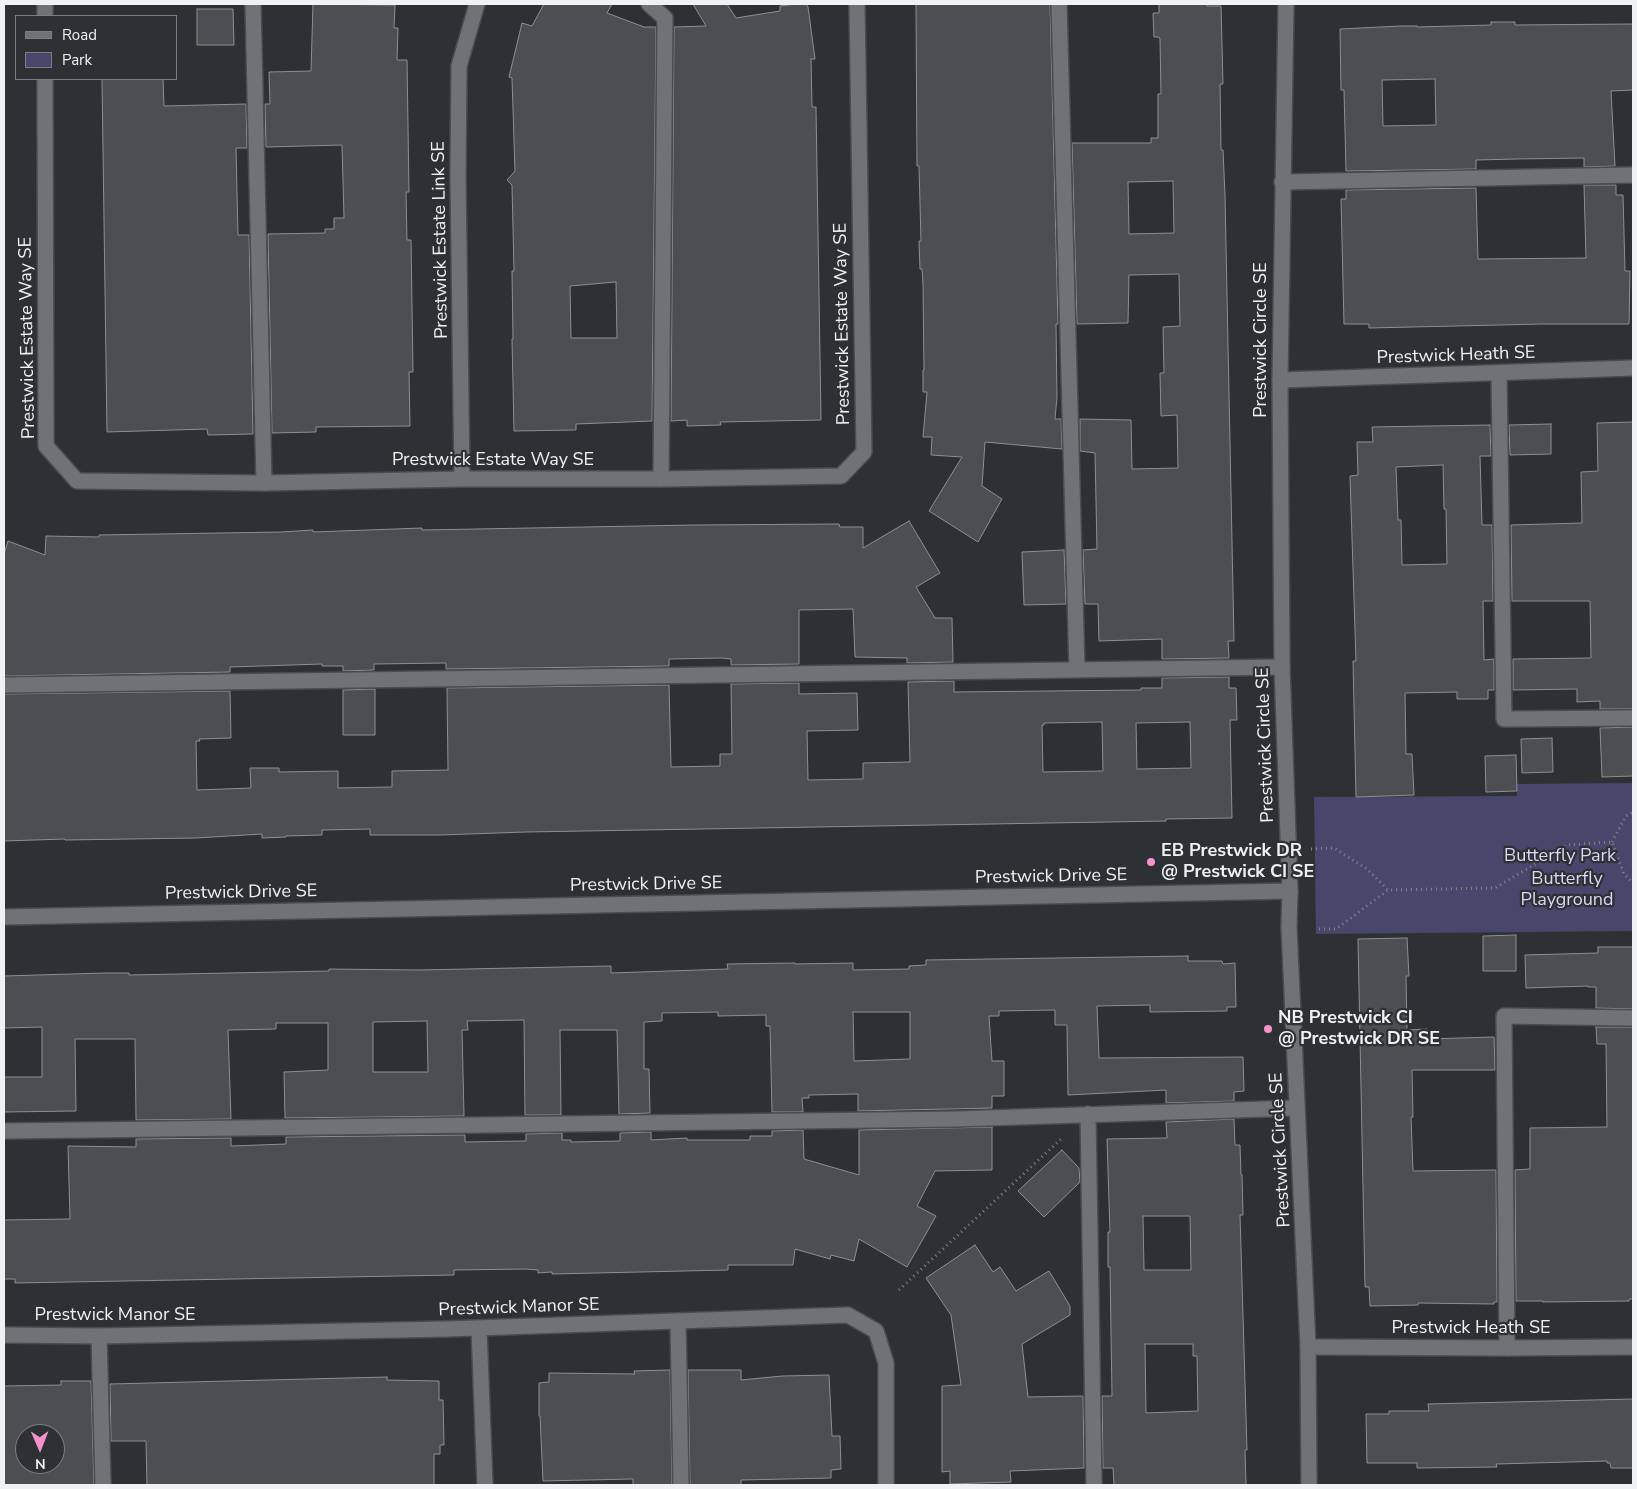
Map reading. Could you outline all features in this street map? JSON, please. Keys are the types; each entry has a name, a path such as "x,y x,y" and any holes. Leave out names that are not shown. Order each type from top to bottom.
{"street":[{"path":"253,4 264,483"},
{"name":"Prestwick Estate Link SE","path":"462,479 458,177 459,66 478,4"},
{"path":"649,4 665,18 662,479"},
{"name":"Prestwick Estate Way SE","path":"45,80 46,446 77,481 264,483 462,479 662,479 841,476 864,452 857,4"},
{"path":"1059,4 1077,670"},
{"name":"Prestwick Circle SE","path":"1286,4 1280,380 1282,667 1290,891 1289,927 1308,1347 1310,1485"},
{"path":"1282,182 1633,175"},
{"name":"Prestwick Heath SE","path":"1280,380 1633,368"},
{"path":"1499,374 1504,719 1633,718"},
{"path":"4,684 1282,667"},
{"name":"Prestwick Drive SE","path":"4,918 1290,891"},
{"path":"1506,1348 1504,1016 1633,1018"},
{"path":"4,1131 956,1119 1298,1108"},
{"path":"1088,1114 1094,1485"},
{"name":"Prestwick Manor SE","path":"4,1335 99,1336 479,1328 848,1316 876,1331 886,1362 886,1485"},
{"path":"678,1321 681,1485"},
{"path":"479,1328 485,1485"},
{"path":"99,1336 103,1485"},
{"name":"Prestwick Heath SE","path":"1308,1347 1633,1347"}],"path":[{"path":"1633,812 1626,816 1612,842 1624,874 1633,883"},
{"path":"1319,929 1336,929 1388,890 1495,888 1567,845 1612,842"},
{"path":"1288,850 1334,848 1367,869 1388,890"},
{"path":"899,1290 1088,1114"}],"green space":[{"name":"Butterfly Park","path":"1633,783 1633,931 1316,934 1314,797 1517,796 1517,784"}],"building":[{"path":"313,4 395,5 394,28 398,28 397,60 407,60 409,192 406,192 407,240 411,240 413,372 409,372 410,426 316,427 316,432 272,433 268,234 325,233 325,229 334,229 334,218 344,218 342,145 266,147 265,104 270,104 269,72 311,71"},
{"path":"544,4 612,4 607,13 644,27 656,27 652,421 576,424 576,430 514,431 512,185 507,180 515,171 512,78 509,77 522,23 532,26","holes":["616,282 617,338 571,338 570,286"]},
{"path":"693,4 727,4 736,18 780,11 780,6 806,4 808,7 815,59 811,59 812,107 816,107 821,420 720,422 721,425 687,426 687,420 671,421 674,27 706,26"},
{"path":"916,4 1050,4 1058,324 1056,324 1057,397 1055,419 1061,419 1062,449 985,442 982,486 1002,499 978,542 929,511 962,457 931,455 932,437 923,437 927,392 923,392 923,284 922,269 920,269 919,166 917,166"},
{"path":"1159,4 1207,4 1207,6 1221,6 1223,84 1220,84 1221,150 1223,150 1225,196 1234,641 1228,641 1229,658 1162,659 1162,639 1099,641 1098,604 1085,604 1083,550 1097,549 1095,453 1080,451 1080,419 1131,420 1132,469 1178,468 1177,415 1161,416 1160,373 1164,373 1163,327 1180,326 1179,274 1129,275 1128,323 1077,324 1072,143 1151,143 1151,138 1158,138 1158,94 1161,94 1160,39 1159,37 1154,37 1153,13 1159,13","holes":["1173,181 1174,233 1129,234 1128,182"]},
{"path":"197,9 233,9 234,45 197,45"},
{"path":"1491,22 1515,22 1515,25 1633,24 1633,90 1611,91 1615,166 1584,167 1584,158 1516,159 1476,160 1476,169 1346,171 1344,90 1341,90 1340,29 1491,25","holes":["1435,79 1436,125 1383,126 1382,80"]},
{"path":"102,80 163,80 164,106 246,104 247,148 236,148 238,235 249,235 253,434 208,435 207,429 107,432"},
{"path":"1584,185 1616,185 1616,195 1623,195 1625,271 1630,271 1629,324 1369,328 1369,324 1344,324 1341,199 1346,199 1346,190 1476,188 1478,259 1586,258"},
{"path":"1633,422 1633,709 1600,709 1600,701 1577,702 1577,689 1513,690 1513,659 1591,658 1590,601 1512,601 1511,525 1582,523 1581,472 1598,471 1597,423"},
{"path":"1551,424 1551,454 1510,455 1509,425"},
{"path":"1490,425 1491,456 1480,456 1482,525 1492,525 1493,601 1483,601 1484,660 1494,659 1494,690 1488,690 1488,699 1457,699 1457,692 1405,693 1406,754 1412,754 1414,795 1356,797 1353,661 1356,661 1350,476 1358,475 1357,442 1373,442 1372,427","holes":["1443,465 1444,509 1446,509 1447,564 1402,565 1401,520 1398,520 1396,467"]},
{"path":"909,521 940,573 916,587 935,618 952,618 953,662 907,663 907,658 855,657 853,609 799,610 799,664 731,665 731,659 722,658 669,659 669,666 446,669 446,663 374,664 374,670 343,671 343,666 322,666 322,664 230,667 230,672 4,676 4,554 8,541 45,555 46,536 99,537 99,535 313,530 313,532 422,528 422,530 839,524 840,527 863,527 863,548"},
{"path":"1064,550 1066,604 1024,605 1022,552"},
{"path":"1229,677 1229,688 1236,688 1237,720 1230,720 1232,818 1166,819 1166,821 440,835 370,835 370,829 322,830 322,835 262,838 262,834 196,838 4,841 4,694 230,691 231,738 199,739 200,741 196,741 197,790 251,788 250,768 279,768 279,772 338,771 338,788 392,787 392,771 448,770 447,688 669,685 671,767 720,766 720,754 732,754 731,684 799,683 799,694 857,693 858,730 807,731 808,780 863,779 863,763 910,762 908,682 954,681 954,692 1141,690 1141,688 1162,688 1162,678","holes":["1102,722 1103,771 1043,772 1042,725 1044,723","1190,722 1191,768 1137,769 1136,723"]},
{"path":"375,689 375,735 343,735 343,690"},
{"path":"1633,727 1633,776 1602,777 1600,728"},
{"path":"1552,738 1553,772 1522,773 1521,739"},
{"path":"1516,755 1517,791 1486,792 1485,756"},
{"path":"1516,935 1516,971 1483,971 1483,936"},
{"path":"1407,938 1409,976 1406,976 1407,1030 1427,1029 1427,1039 1494,1037 1495,1070 1412,1070 1413,1117 1411,1117 1413,1171 1496,1170 1497,1302 1494,1302 1494,1304 1418,1303 1418,1305 1370,1306 1369,1287 1365,1287 1358,939"},
{"path":"1598,947 1633,947 1633,1009 1596,1008 1596,987 1526,988 1525,955 1598,953"},
{"path":"1188,956 1188,961 1222,961 1223,964 1235,963 1236,1007 1227,1007 1227,1011 1150,1012 1150,1005 1097,1006 1099,1058 1243,1057 1244,1091 1234,1092 1234,1101 1166,1103 1166,1090 1068,1095 1067,1025 1055,1025 1055,1010 999,1011 999,1016 989,1016 992,1061 1004,1061 1004,1096 992,1096 992,1108 858,1111 858,1094 809,1095 809,1098 802,1098 803,1112 772,1112 770,1026 766,1026 766,1015 718,1016 718,1012 662,1013 662,1021 644,1022 644,1069 649,1069 650,1113 619,1114 617,1030 560,1030 561,1115 525,1115 524,1020 467,1021 468,1030 462,1030 464,1116 285,1118 284,1072 328,1070 328,1023 276,1023 276,1029 228,1030 231,1119 136,1120 135,1039 75,1039 76,1111 4,1112 4,1077 42,1077 42,1027 4,1028 4,976 329,971 329,969 418,970 611,966 611,973 728,969 727,964 795,963 853,963 853,970 909,969 909,966 926,965 926,960","holes":["853,1012 910,1012 910,1059 854,1061","427,1021 428,1072 373,1072 373,1022"]},
{"path":"1596,1027 1633,1027 1633,1299 1629,1299 1629,1301 1516,1301 1515,1170 1530,1169 1530,1128 1607,1127 1606,1044 1597,1044"},
{"path":"1234,1119 1235,1145 1240,1145 1243,1215 1240,1215 1247,1450 1245,1450 1246,1485 1114,1485 1113,1468 1103,1468 1102,1396 1112,1396 1107,1139 1167,1138 1166,1122","holes":["1143,1216 1190,1216 1191,1270 1144,1270","1145,1344 1193,1344 1193,1356 1197,1356 1198,1411 1146,1413"]},
{"path":"992,1127 992,1170 935,1171 917,1206 936,1216 907,1267 859,1239 854,1261 831,1255 830,1259 795,1249 793,1265 728,1265 728,1270 552,1274 552,1272 538,1273 538,1270 525,1269 454,1270 454,1275 15,1283 15,1279 4,1279 4,1220 70,1219 68,1146 136,1147 136,1139 231,1138 231,1146 286,1144 286,1137 465,1135 465,1142 526,1141 526,1134 562,1133 562,1140 571,1140 571,1142 620,1141 620,1133 651,1132 651,1140 687,1138 687,1140 750,1140 750,1136 772,1136 772,1131 803,1130 804,1159 859,1175 859,1130"},
{"path":"1062,1150 1079,1168 1080,1182 1044,1217 1018,1191"},
{"path":"975,1245 993,1272 1000,1267 1016,1291 1049,1271 1070,1306 1070,1315 1022,1344 1028,1397 1083,1396 1084,1468 1010,1471 1011,1482 950,1484 950,1471 942,1472 942,1386 961,1385 951,1315 926,1278"},
{"path":"670,1370 672,1485 633,1485 633,1479 543,1481 539,1383 549,1382 549,1373 635,1374 634,1371"},
{"path":"688,1370 741,1370 741,1380 782,1376 829,1375 832,1436 840,1436 841,1469 831,1470 831,1478 741,1480 741,1485 690,1485"},
{"path":"387,1377 387,1380 439,1381 439,1400 443,1400 444,1445 440,1445 440,1454 434,1454 434,1485 147,1485 146,1441 111,1441 110,1384"},
{"path":"61,1381 91,1381 94,1485 4,1485 4,1386 61,1385"},
{"path":"1633,1399 1633,1468 1611,1468 1610,1463 1607,1463 1607,1461 1496,1464 1497,1467 1417,1468 1417,1463 1367,1463 1366,1414 1389,1414 1389,1411 1429,1411 1428,1404"}],"place":[{"name":"EB Prestwick DR @ Prestwick CI SE","path":"1151,862"},
{"name":"NB Prestwick CI @ Prestwick DR SE","path":"1268,1029"}],"park label":[{"name":"Butterfly Playground","path":"1567,890"}]}
